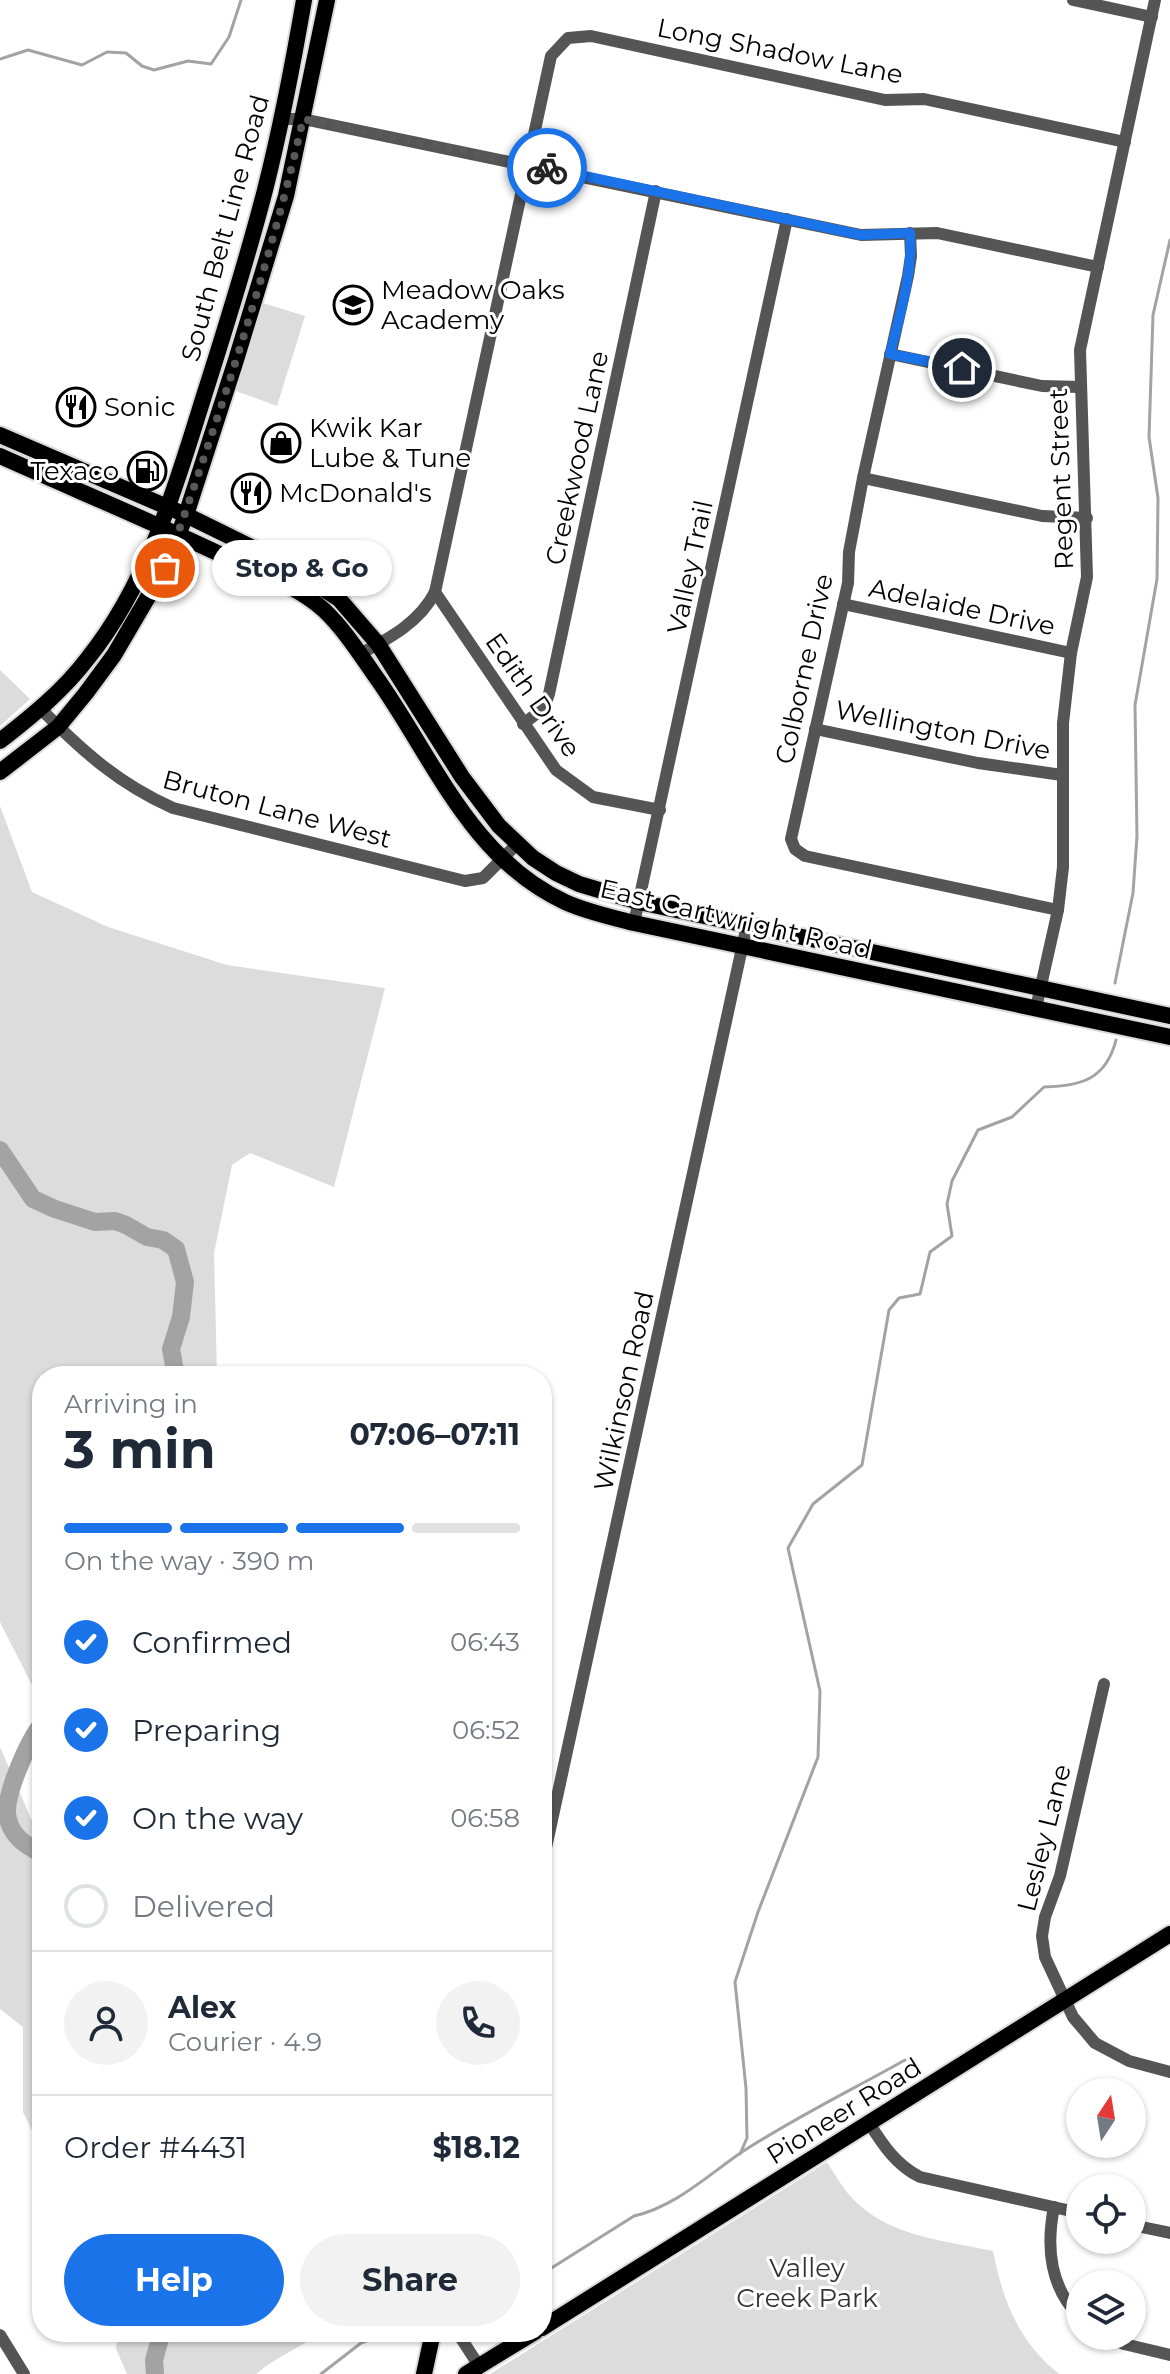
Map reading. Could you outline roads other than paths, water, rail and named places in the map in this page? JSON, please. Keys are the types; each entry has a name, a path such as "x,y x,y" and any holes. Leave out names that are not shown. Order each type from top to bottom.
{"main road":[{"name":"South Belt Line Road","path":"0,741 41,709 88,659 116,617 161,527 265,192 304,0"},
{"name":"South Belt Line Road","path":"0,772 58,727 114,655 165,568 186,515 286,196 327,0"},
{"path":"222,336 223,349 212,389 213,394 223,399"},
{"name":"East Cartwright Road","path":"0,435 186,515 284,563 339,599 378,644 462,777 499,826 533,858 579,884 639,902 1170,1016"},
{"name":"East Cartwright Road","path":"0,456 161,527 314,602 336,622 360,654 402,713 455,803 501,860 563,901 634,923 1170,1037"},
{"name":"Pioneer Road","path":"552,2322 1170,1934"},
{"path":"424,2374 431,2342"},
{"path":"473,2370 519,2342"}],"street":[{"path":"1073,0 1152,17"},
{"name":"Regent Street","path":"1036,1008 1058,910 1063,867 1063,723 1071,653 1087,577 1080,350 1155,0"},
{"name":"Long Shadow Lane","path":"360,654 418,618 427,609 435,592 551,56 568,38 591,36 885,100 924,99 1125,142"},
{"path":"282,119 303,119 861,235 937,233 1098,267"},
{"name":"Creekwood Lane","path":"523,724 544,708 549,694 656,191"},
{"name":"Valley Trail","path":"634,923 787,219"},
{"name":"Colborne Drive","path":"910,233 908,276 863,478 849,552 848,583 791,839 795,849 805,856 1058,910"},
{"path":"890,354 1042,386 1080,387"},
{"path":"863,478 1042,516 1087,518"},
{"name":"Edith Drive","path":"435,592 556,770 593,797 660,810"},
{"name":"Adelaide Drive","path":"843,604 1071,653"},
{"name":"Bruton Lane West","path":"41,709 98,764 140,793 173,808 465,881 483,878 517,844"},
{"name":"Wellington Drive","path":"815,729 978,763 1062,775"},
{"name":"Wilkinson Road","path":"552,1820 747,925"},
{"name":"Lesley Lane","path":"1104,1684 1060,1876 1045,1917 1042,1936 1045,1957 1073,2017 1095,2043 1129,2061 1170,2072"},
{"path":"869,2123 884,2147 904,2169 920,2177 1066,2210"},
{"path":"1054,2207 1049,2233 1051,2264 1066,2298"},
{"path":"1146,2228 1170,2233"},
{"path":"0,2335 24,2374"},
{"path":"461,2342 473,2370"},
{"path":"1146,2349 1170,2355"}],"waterway":[{"path":"0,59 28,50 82,65 107,52 126,53 142,66 154,70 188,61 211,64 229,37 241,0"},
{"path":"1115,983 1133,893 1137,836 1135,705 1157,579 1158,498 1149,437 1153,315 1170,240"},
{"path":"740,2154 747,2138 746,2088 735,1982 758,1912 818,1757 820,1691 788,1548 813,1504 862,1465 889,1310 899,1298 920,1294 930,1252 952,1236 947,1204 952,1181 978,1130 1012,1117 1044,1087 1070,1085 1090,1078 1106,1064 1116,1040"},
{"path":"0,1150 33,1199 95,1222 115,1221 147,1237 163,1240 176,1249 185,1282 181,1317 171,1349 174,1366"},
{"path":"32,1740 18,1770 7,1810 10,1825 17,1836 32,1848"},
{"path":"552,2268 634,2216 663,2206 780,2129 905,2060"},
{"path":"155,2374 154,2360 159,2342"},
{"path":"321,2374 363,2342"}],"place":[{"name":"Meadow Oaks Academy","path":"353,305"},
{"name":"Sonic","path":"76,407"},
{"name":"Kwik Kar Lube & Tune","path":"281,443"},
{"name":"Texaco","path":"147,471"},
{"name":"McDonald's","path":"251,493"},
{"name":"Stop & Go","path":"165,568"}],"park label":[{"name":"Valley Creek Park","path":"807,2283"}]}
